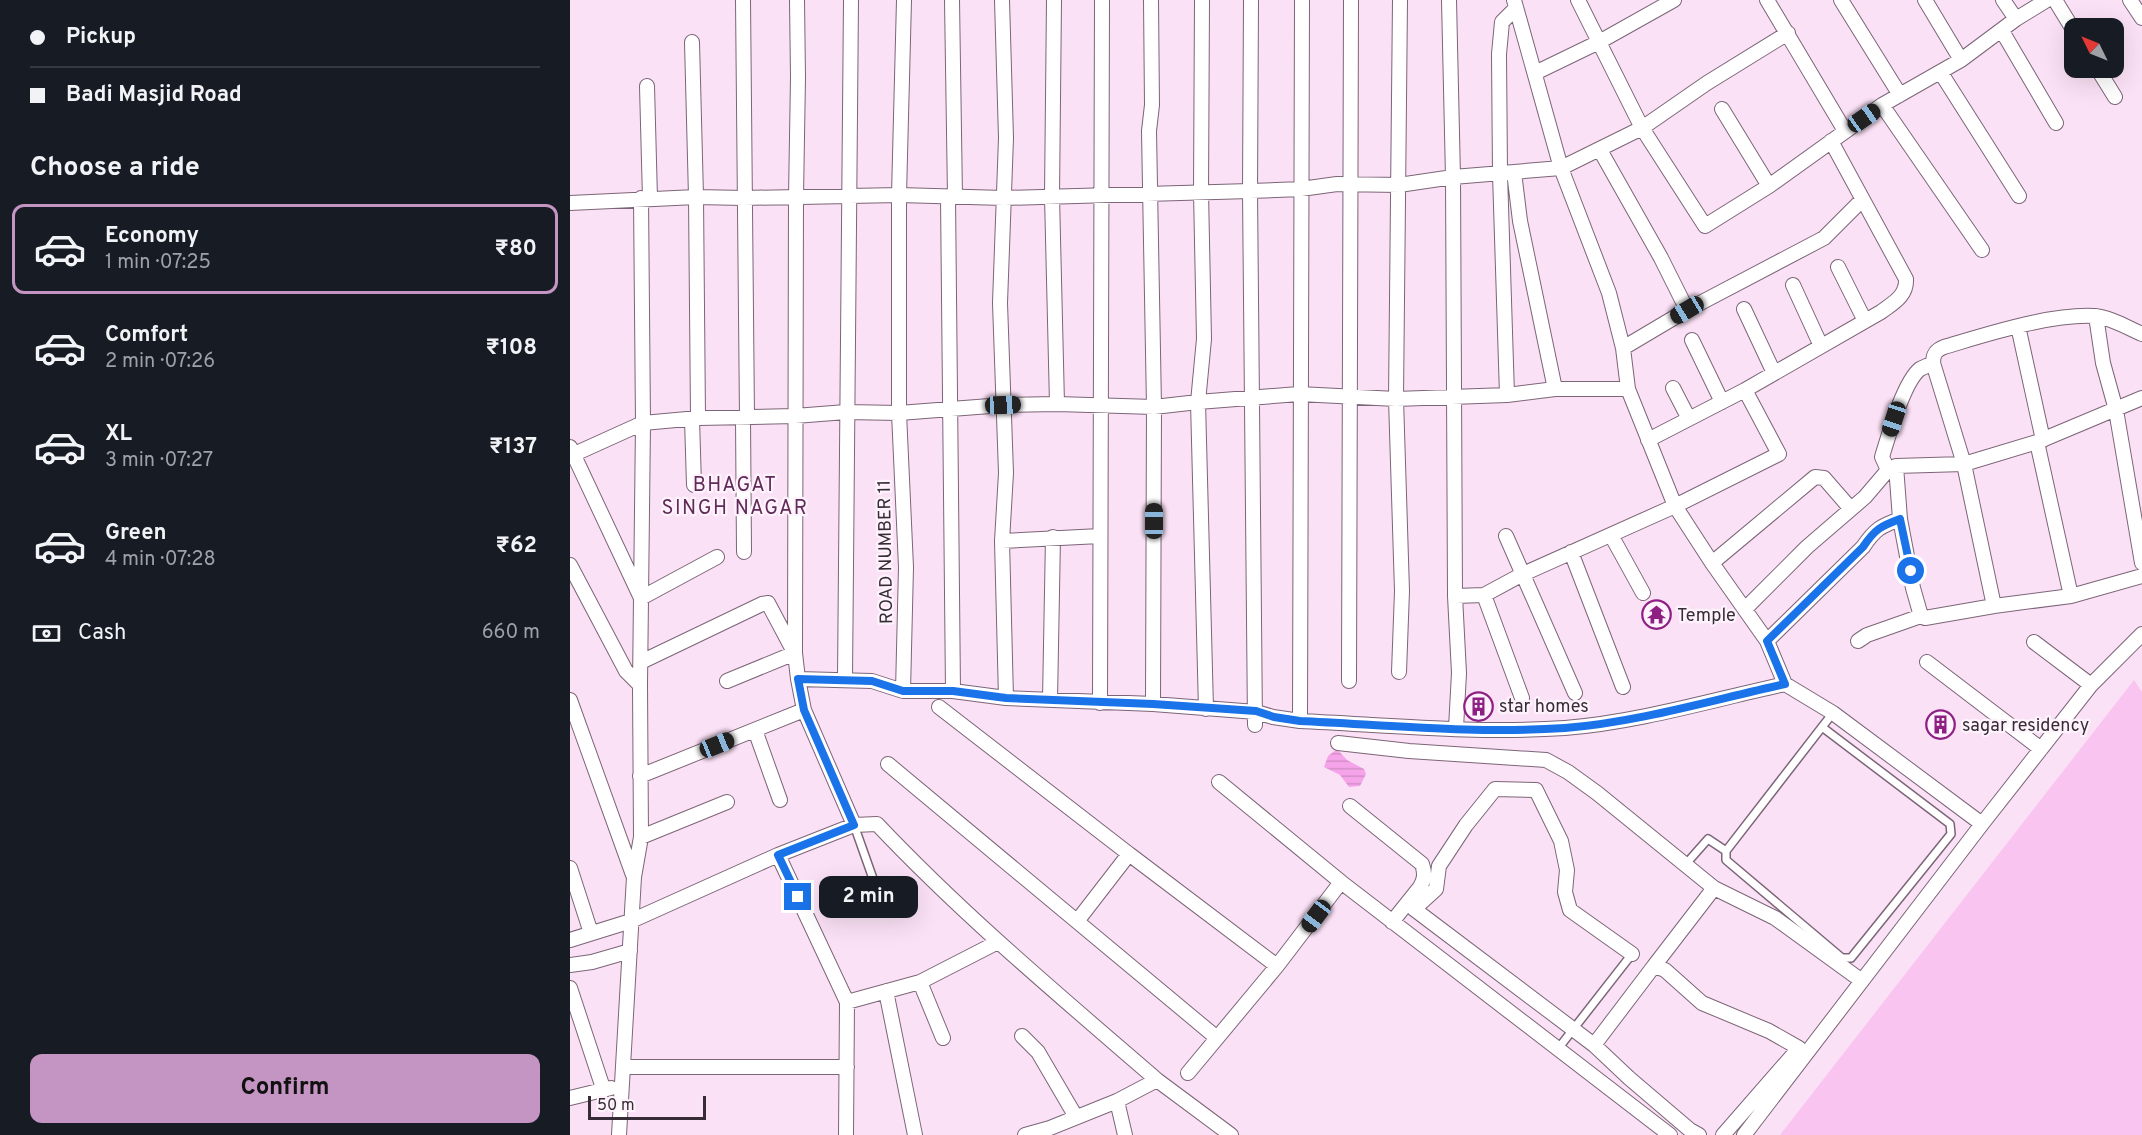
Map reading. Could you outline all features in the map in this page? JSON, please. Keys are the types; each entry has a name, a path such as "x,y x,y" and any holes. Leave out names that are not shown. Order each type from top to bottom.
{"street":[{"path":"742,0 744,552"},
{"path":"797,0 795,653 804,710 854,825"},
{"path":"845,679 851,0"},
{"name":"ROAD NUMBER 11","path":"903,691 906,567 899,413 899,195 904,0"},
{"path":"952,0 950,410 953,691"},
{"path":"1002,0 1006,138 1000,303 1006,473 1002,541 1006,698"},
{"path":"1054,0 1052,196 1057,404"},
{"path":"1100,703 1102,0"},
{"path":"1151,0 1152,105 1149,131 1149,193 1154,407 1153,704"},
{"path":"1202,0 1201,192 1204,339 1198,402 1206,709"},
{"path":"1251,0 1250,191 1256,717"},
{"path":"1300,721 1299,394 1302,0"},
{"path":"1349,681 1352,0"},
{"path":"1399,672 1402,591 1396,399 1400,0"},
{"path":"1449,0 1453,177 1455,596 1459,673 1456,728"},
{"path":"1578,0 1642,128 1705,226 1768,186 1882,105 1941,73 2016,19 2047,0"},
{"path":"1535,73 1599,42 1674,0"},
{"path":"1767,0 1845,130"},
{"path":"1841,0 1900,95"},
{"path":"1925,0 1961,60"},
{"path":"2003,0 2016,19"},
{"path":"2055,0 2066,18"},
{"path":"2130,0 2142,18"},
{"path":"1515,4 1561,168 1609,293 1623,348 1628,389 1675,506 1767,641 1785,684 1833,712 1982,824"},
{"path":"1507,396 1500,174 1500,28 1505,16 1515,4"},
{"path":"2002,31 2056,123"},
{"path":"570,203 696,197 899,195 1004,198 1250,191 1352,184 1399,185 1453,177 1561,168 1642,128 1707,83 1788,33"},
{"path":"692,42 696,197 694,485"},
{"path":"1941,73 2019,196"},
{"path":"2103,78 2115,97"},
{"path":"619,1135 634,877 641,837 640,685 647,86"},
{"path":"1882,105 1982,250"},
{"path":"1722,109 1768,186"},
{"path":"1648,440 1774,374 1900,298 1906,286 1906,279 1831,141"},
{"path":"1600,150 1661,258 1687,310"},
{"path":"1514,172 1520,221 1555,389"},
{"path":"1623,348 1687,310 1824,238 1862,200"},
{"path":"1838,267 1865,321"},
{"path":"1793,285 1821,346"},
{"path":"1744,309 1774,374"},
{"path":"2096,316 2103,363 2116,410 2142,563"},
{"path":"1994,606 1964,464 1933,363 1933,356 1937,350 2018,326 2053,319 2096,316 2142,334"},
{"path":"2018,326 2071,596"},
{"path":"1692,340 1722,402"},
{"path":"1921,616 1913,588 1892,468 1882,457 1894,419 1911,381 1919,370 1933,363"},
{"path":"1673,388 1689,419"},
{"path":"641,598 571,452 643,423 846,412 899,413 1003,405 1101,404 1154,407 1299,394 1396,399 1507,396 1555,389 1628,389"},
{"path":"1455,596 1484,595 1522,574 1675,506 1779,454 1745,390"},
{"path":"1745,609 1807,547 1851,509 1892,468 1964,464 2040,441 2142,398"},
{"path":"1712,563 1815,477 1824,478 1851,509"},
{"path":"1767,641 1863,547 1872,533 1879,527 1900,519"},
{"path":"1611,535 1643,593"},
{"path":"1002,541 1101,536"},
{"path":"1506,536 1575,693"},
{"path":"1050,700 1053,537"},
{"path":"1571,552 1623,687"},
{"path":"641,598 717,557"},
{"path":"570,565 626,670 640,685"},
{"path":"1858,641 1868,635 1921,616 1925,618 2071,596 2142,576"},
{"path":"1484,595 1522,698"},
{"path":"641,662 768,603 795,653"},
{"path":"1744,1135 2091,685 2142,634"},
{"path":"2034,642 2091,685"},
{"path":"727,681 795,653"},
{"path":"1928,662 2041,749"},
{"path":"798,679 872,681 903,691 953,691 1006,698 1153,704 1300,721 1456,728 1565,728 1644,716 1785,684"},
{"path":"570,700 634,877"},
{"path":"939,707 1277,966"},
{"path":"640,776 804,710"},
{"path":"755,730 780,800"},
{"path":"1338,743 1409,751 1546,760 1568,772 1597,793 1714,888 1775,918 1862,981"},
{"path":"888,764 1217,1038"},
{"path":"1219,782 1392,922 1670,1135"},
{"path":"1632,954 1570,910 1565,892 1567,870 1561,841 1536,790 1495,789 1466,825 1439,866 1436,889 1414,909 1594,1045 1629,1078 1699,1135"},
{"path":"641,837 727,802"},
{"path":"1350,806 1422,864 1425,872 1423,882 1392,922"},
{"path":"570,940 631,921 778,855 854,825 877,824 912,861 998,942 1156,1080 1231,1135"},
{"path":"1078,920 1129,854"},
{"path":"778,855 848,1002 846,1135"},
{"path":"570,868 591,933"},
{"path":"1188,1073 1277,966 1341,882"},
{"path":"1594,1045 1714,888"},
{"path":"848,1002 920,981 998,942"},
{"path":"570,965 592,962 630,951"},
{"path":"1654,966 1665,970 1702,1003 1769,1031 1799,1048 1723,1135"},
{"path":"920,981 943,1038"},
{"path":"570,988 603,1088"},
{"path":"886,991 915,1135"},
{"path":"1022,1036 1038,1052 1076,1117"},
{"path":"624,1067 847,1067"},
{"path":"1025,1135 1051,1132 1076,1117 1118,1101 1156,1080"},
{"path":"570,1098 603,1088 622,1087"},
{"path":"1118,1101 1125,1135"}],"lane":[{"path":"1822,727 1950,824 1950,834 1851,958 1847,959 1842,958 1726,860 1725,851 1833,712"},
{"path":"854,825 882,904"},
{"path":"1685,865 1708,839 1725,851"},
{"path":"1557,1050 1632,954"}],"shaded area":[{"path":"2134,680 2142,692 2142,1135 1780,1135"},
{"path":"1337,749 1347,760 1364,769 1366,774 1360,786 1349,787 1340,775 1324,767 1328,756"}],"place":[{"name":"Temple","path":"1656,615"},
{"name":"star homes","path":"1478,706"},
{"name":"sagar residency","path":"1941,725"}],"district":[{"name":"BHAGAT SINGH NAGAR","path":"735,496"}],"route":[{"path":"798,897 778,855 854,825 804,710 798,679 872,681 903,691 953,691 1006,698 1256,711 1274,717 1300,721 1481,729 1565,728 1644,716 1785,684 1767,641 1863,547 1879,527 1900,519 1911,571"}]}
